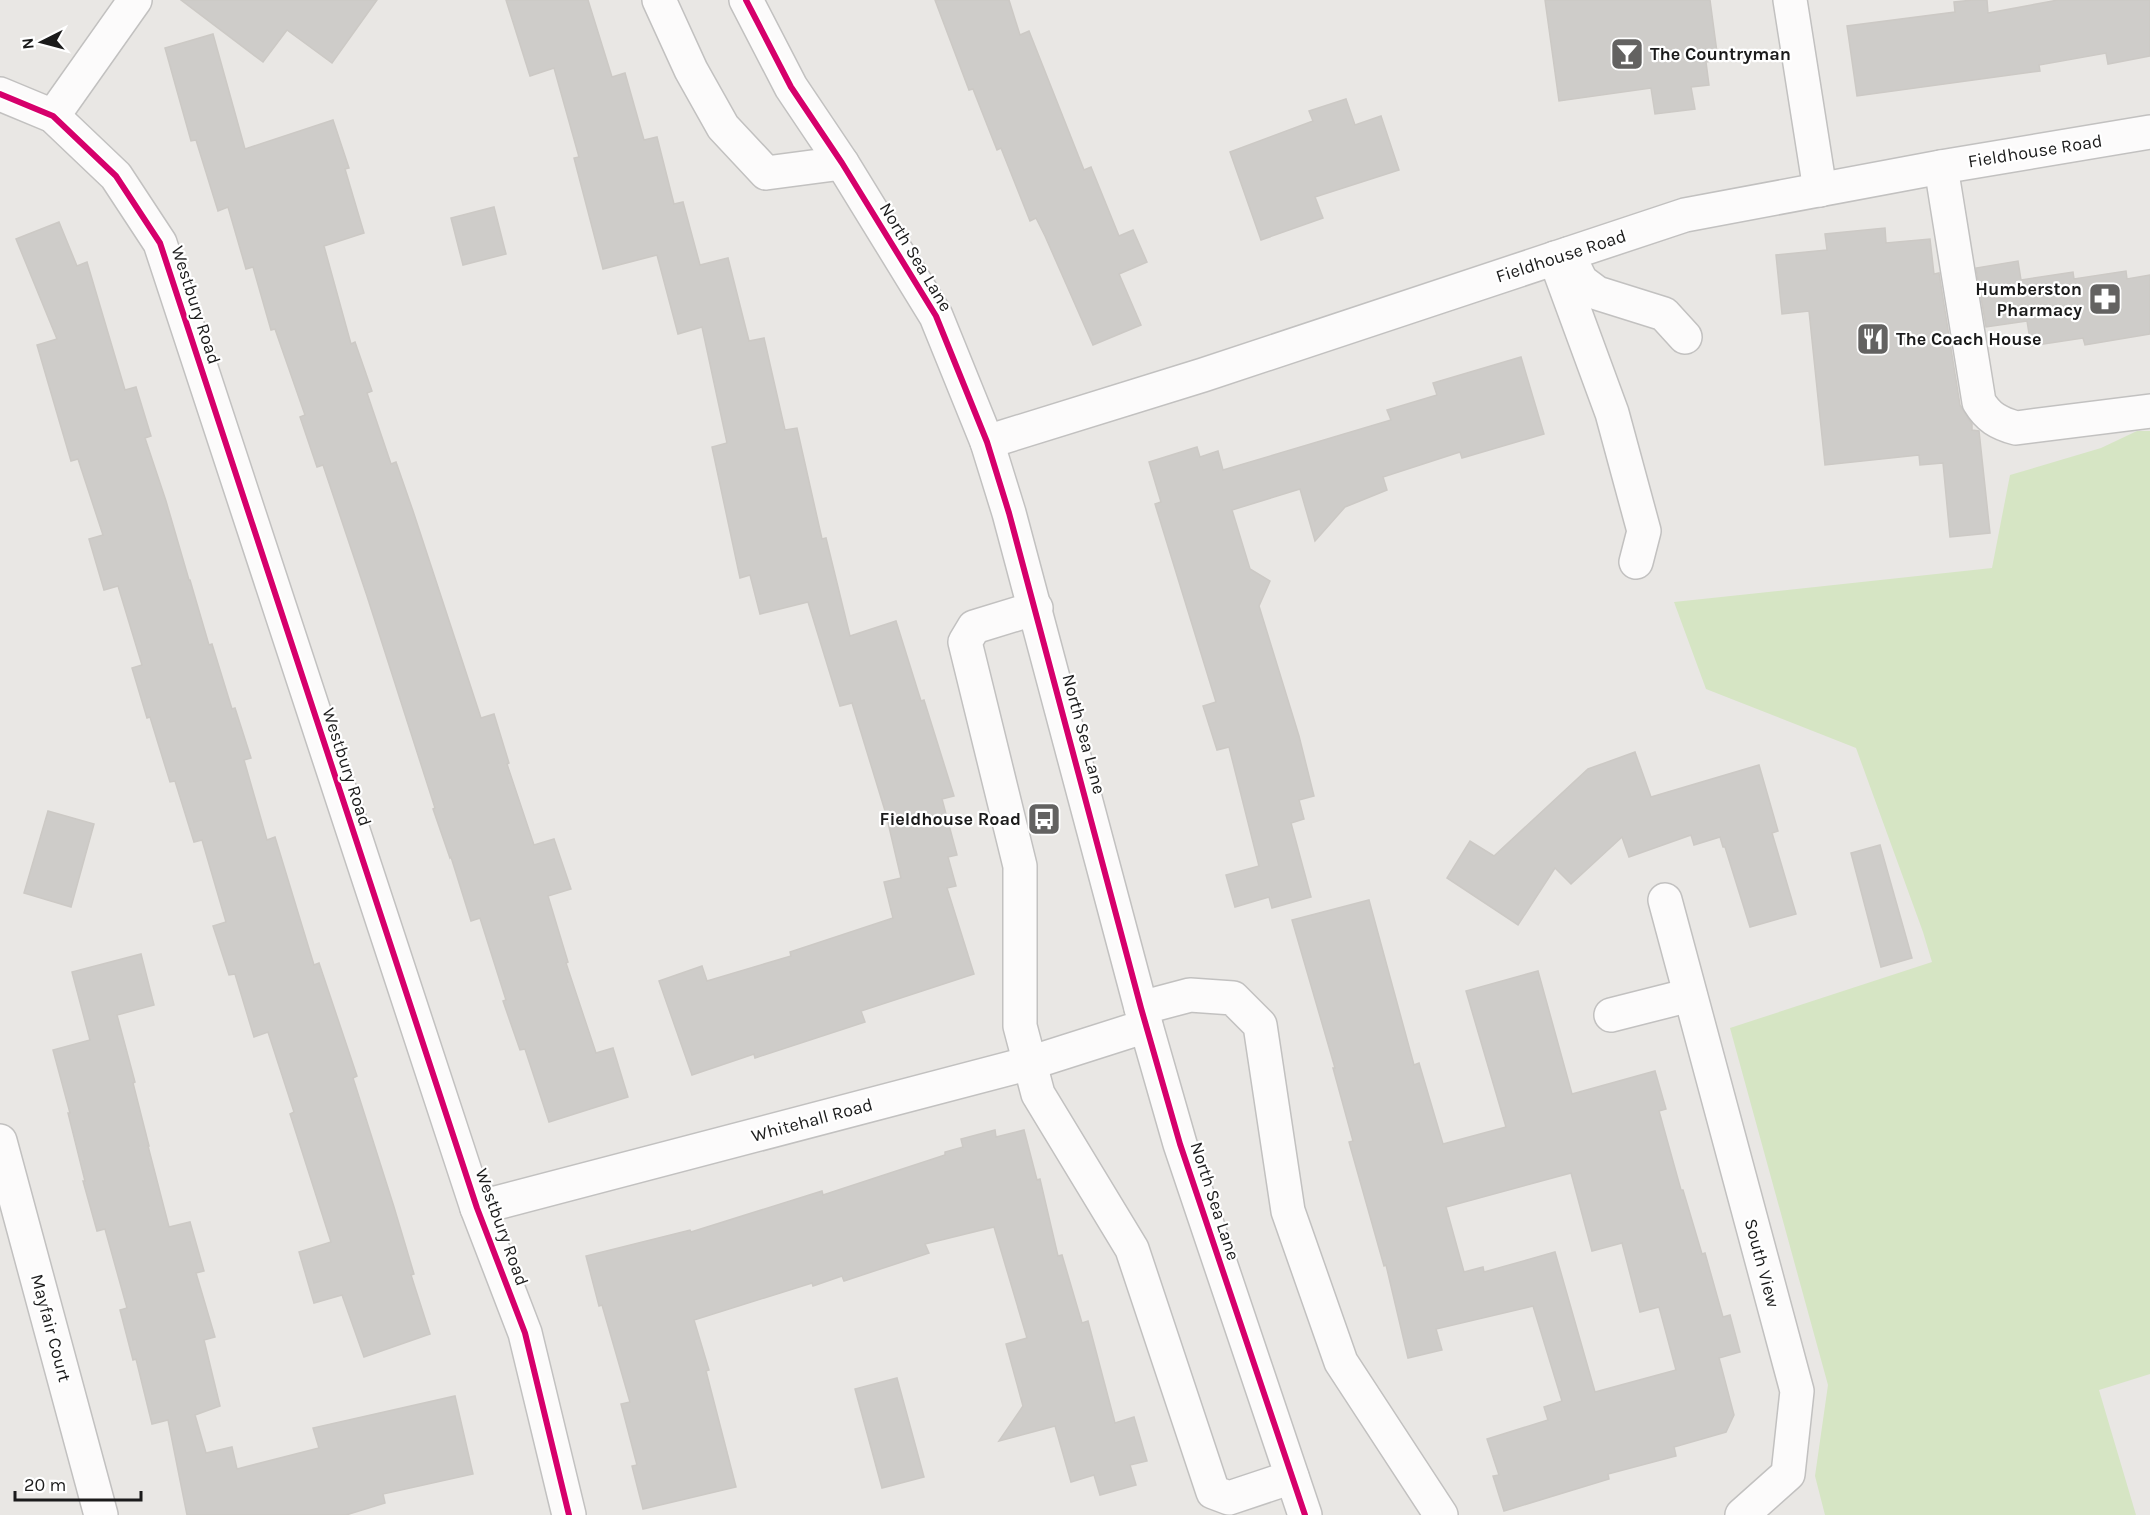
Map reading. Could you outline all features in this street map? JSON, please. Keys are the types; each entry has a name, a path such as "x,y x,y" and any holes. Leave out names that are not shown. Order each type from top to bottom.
{"street":[{"path":"53,116 135,0"},
{"path":"660,0 691,70 723,127 766,173 842,163"},
{"name":"North Sea Lane","path":"746,0 791,87 842,163 936,316 987,442 1010,513 1143,1017 1180,1144 1298,1494"},
{"path":"1790,0 1820,190"},
{"name":"Westbury Road","path":"0,94 53,116 116,176 160,243 477,1208 525,1333 569,1515"},
{"name":"Fieldhouse Road","path":"987,442 1203,375 1684,215 1941,167 2150,132"},
{"path":"1941,167 1979,402 1986,414 2001,424 2016,428 2150,411"},
{"path":"1561,256 1581,281 1597,293 1664,314 1685,337"},
{"path":"1561,256 1611,413 1644,531 1636,562"},
{"path":"1036,608 974,627 965,642 1020,866 1020,1026 1038,1094 1132,1249 1213,1492 1229,1498 1298,1494"},
{"name":"South View","path":"1665,900 1797,1391 1788,1474 1742,1515"},
{"path":"1611,1015 1690,994"},
{"path":"1143,1017 1190,995 1233,998 1260,1025 1288,1211 1341,1362 1441,1515"},
{"name":"Whitehall Road","path":"477,1208 1030,1063 1143,1017"},
{"name":"Mayfair Court","path":"0,1142 101,1515"},
{"path":"1225,1515 1298,1494"}],"green space":[{"path":"2137,431 2150,431 2150,1374 2099,1390 2136,1515 1825,1515 1815,1476 1828,1385 1730,1028 1932,962 1856,748 1706,689 1674,602 1992,568 2010,475 2101,448"}],"building":[{"path":"181,0 377,0 332,63 287,30 263,62"},
{"path":"506,0 588,0 612,77 625,73 644,140 657,137 674,204 683,202 700,265 728,258 749,341 764,338 785,430 797,428 822,539 826,538 850,636 896,621 954,796 942,799 957,855 948,857 956,886 947,888 974,974 861,1011 865,1022 755,1058 754,1054 692,1075 659,981 702,966 707,981 791,956 790,952 893,918 884,882 901,878 886,814 852,703 840,706 808,602 760,614 750,575 740,578 712,447 727,443 702,327 678,334 657,255 603,269 574,158 579,157 554,68 530,76"},
{"path":"935,0 1009,0 1020,35 1029,31 1084,170 1091,167 1119,236 1133,230 1147,262 1119,274 1141,325 1093,345 1045,236 1036,218 1030,221 1001,148 997,150 973,89 969,90"},
{"path":"1545,0 1710,0 1718,60 1706,62 1709,85 1691,87 1695,109 1655,114 1651,88 1559,101"},
{"path":"1987,0 1988,13 2058,0 2150,0 2150,56 2108,64 2106,53 2039,65 2040,71 1857,96 1847,26 1955,12 1954,2"},
{"path":"213,34 245,149 333,120 349,168 345,169 364,233 324,246 351,344 355,342 372,391 367,393 391,464 396,462 481,718 494,714 509,763 507,764 534,845 554,839 571,889 548,896 568,962 566,963 596,1053 613,1048 628,1097 549,1122 525,1049 520,1050 503,1001 506,1000 480,918 471,921 433,809 435,808 367,596 323,465 317,467 300,417 305,415 275,329 271,330 253,267 246,269 228,207 218,211 196,140 191,141 165,48"},
{"path":"1346,99 1355,125 1381,116 1399,170 1315,197 1323,218 1261,240 1230,152 1313,121 1309,111"},
{"path":"494,207 506,254 463,265 451,218"},
{"path":"59,222 77,266 87,262 125,390 136,387 151,436 145,438 209,645 212,644 232,709 235,708 251,758 244,760 267,840 275,837 314,965 319,963 357,1076 353,1078 414,1274 411,1275 430,1334 364,1357 342,1295 314,1303 299,1252 331,1242 290,1114 294,1112 268,1032 254,1037 235,974 229,975 213,926 226,922 202,840 194,842 175,781 170,782 150,717 147,718 132,668 142,665 118,586 104,590 89,539 103,535 78,459 71,461 37,345 57,339 16,239"},
{"path":"1885,228 1886,243 1930,239 1934,274 1939,273 1960,405 1972,424 1972,430 1979,431 1990,533 1950,537 1943,463 1920,465 1919,455 1825,465 1809,311 1782,314 1776,255 1827,250 1825,234"},
{"path":"2018,261 2021,280 2073,272 2074,279 2126,271 2127,279 2150,275 2150,334 2085,345 2083,338 2031,346 2027,321 1986,327 1976,268"},
{"path":"1521,357 1544,434 1462,458 1460,452 1383,477 1387,490 1345,507 1315,541 1300,489 1232,510 1250,569 1270,581 1259,606 1299,736 1314,796 1299,800 1304,819 1291,823 1311,897 1272,908 1269,897 1235,907 1226,875 1259,866 1229,747 1217,750 1203,706 1216,702 1155,504 1161,502 1149,462 1197,447 1200,457 1218,451 1223,470 1391,420 1387,410 1437,395 1433,383"},
{"path":"1635,752 1651,797 1759,765 1778,831 1772,833 1796,914 1750,927 1720,837 1694,845 1691,835 1629,857 1622,837 1571,884 1555,868 1518,925 1447,878 1470,841 1494,856 1588,769"},
{"path":"48,811 94,824 71,907 24,893"},
{"path":"1880,845 1912,958 1881,967 1851,853"},
{"path":"1369,900 1414,1065 1419,1063 1443,1144 1506,1127 1466,991 1538,971 1572,1094 1655,1071 1666,1109 1659,1111 1681,1190 1683,1190 1702,1254 1705,1253 1723,1317 1730,1315 1740,1352 1719,1358 1734,1415 1726,1432 1674,1447 1676,1456 1608,1474 1609,1479 1504,1511 1493,1476 1499,1475 1487,1439 1548,1420 1544,1407 1562,1401 1533,1306 1436,1329 1442,1350 1408,1358 1386,1265 1384,1266 1349,1142 1353,1141 1333,1068 1335,1068 1292,920","holes":["1571,1173 1592,1251 1622,1243 1640,1312 1659,1307 1676,1370 1595,1392 1555,1252 1484,1272 1483,1267 1464,1272 1446,1207"]},
{"path":"141,954 154,1005 117,1015 169,1227 190,1222 204,1271 196,1273 215,1337 204,1340 220,1406 195,1415 206,1453 232,1447 237,1469 319,1448 313,1428 455,1396 473,1474 383,1494 385,1503 346,1515 187,1515 168,1420 152,1424 136,1359 133,1360 120,1310 127,1308 105,1229 97,1231 53,1050 90,1040 72,972"},
{"path":"995,1130 996,1137 1024,1130 1037,1180 1040,1179 1058,1256 1062,1255 1082,1323 1088,1321 1115,1423 1134,1417 1147,1461 1130,1465 1136,1485 1100,1495 1094,1475 1071,1482 1055,1426 999,1441 1023,1406 1006,1344 1027,1338 994,1227 925,1244 929,1253 844,1281 842,1276 813,1286 812,1283 694,1320 709,1370 706,1371 736,1487 643,1509 632,1466 637,1465 621,1404 630,1402 602,1305 599,1306 586,1256 690,1230 691,1232 822,1191 823,1195 945,1155 945,1152 963,1147 961,1139"},
{"path":"897,1378 924,1477 882,1488 855,1389"}],"cycle path":[{"path":"746,0 791,87 842,163 936,316 987,442 1009,513 1141,1008 1180,1144 1305,1515"},
{"path":"0,94 53,116 116,176 160,243 477,1208 525,1333 569,1515"}],"place":[{"name":"The Countryman","path":"1627,54"},
{"name":"Humberston Pharmacy","path":"2105,299"},
{"name":"The Coach House","path":"1873,339"},
{"name":"Fieldhouse Road","path":"1044,819"}]}
